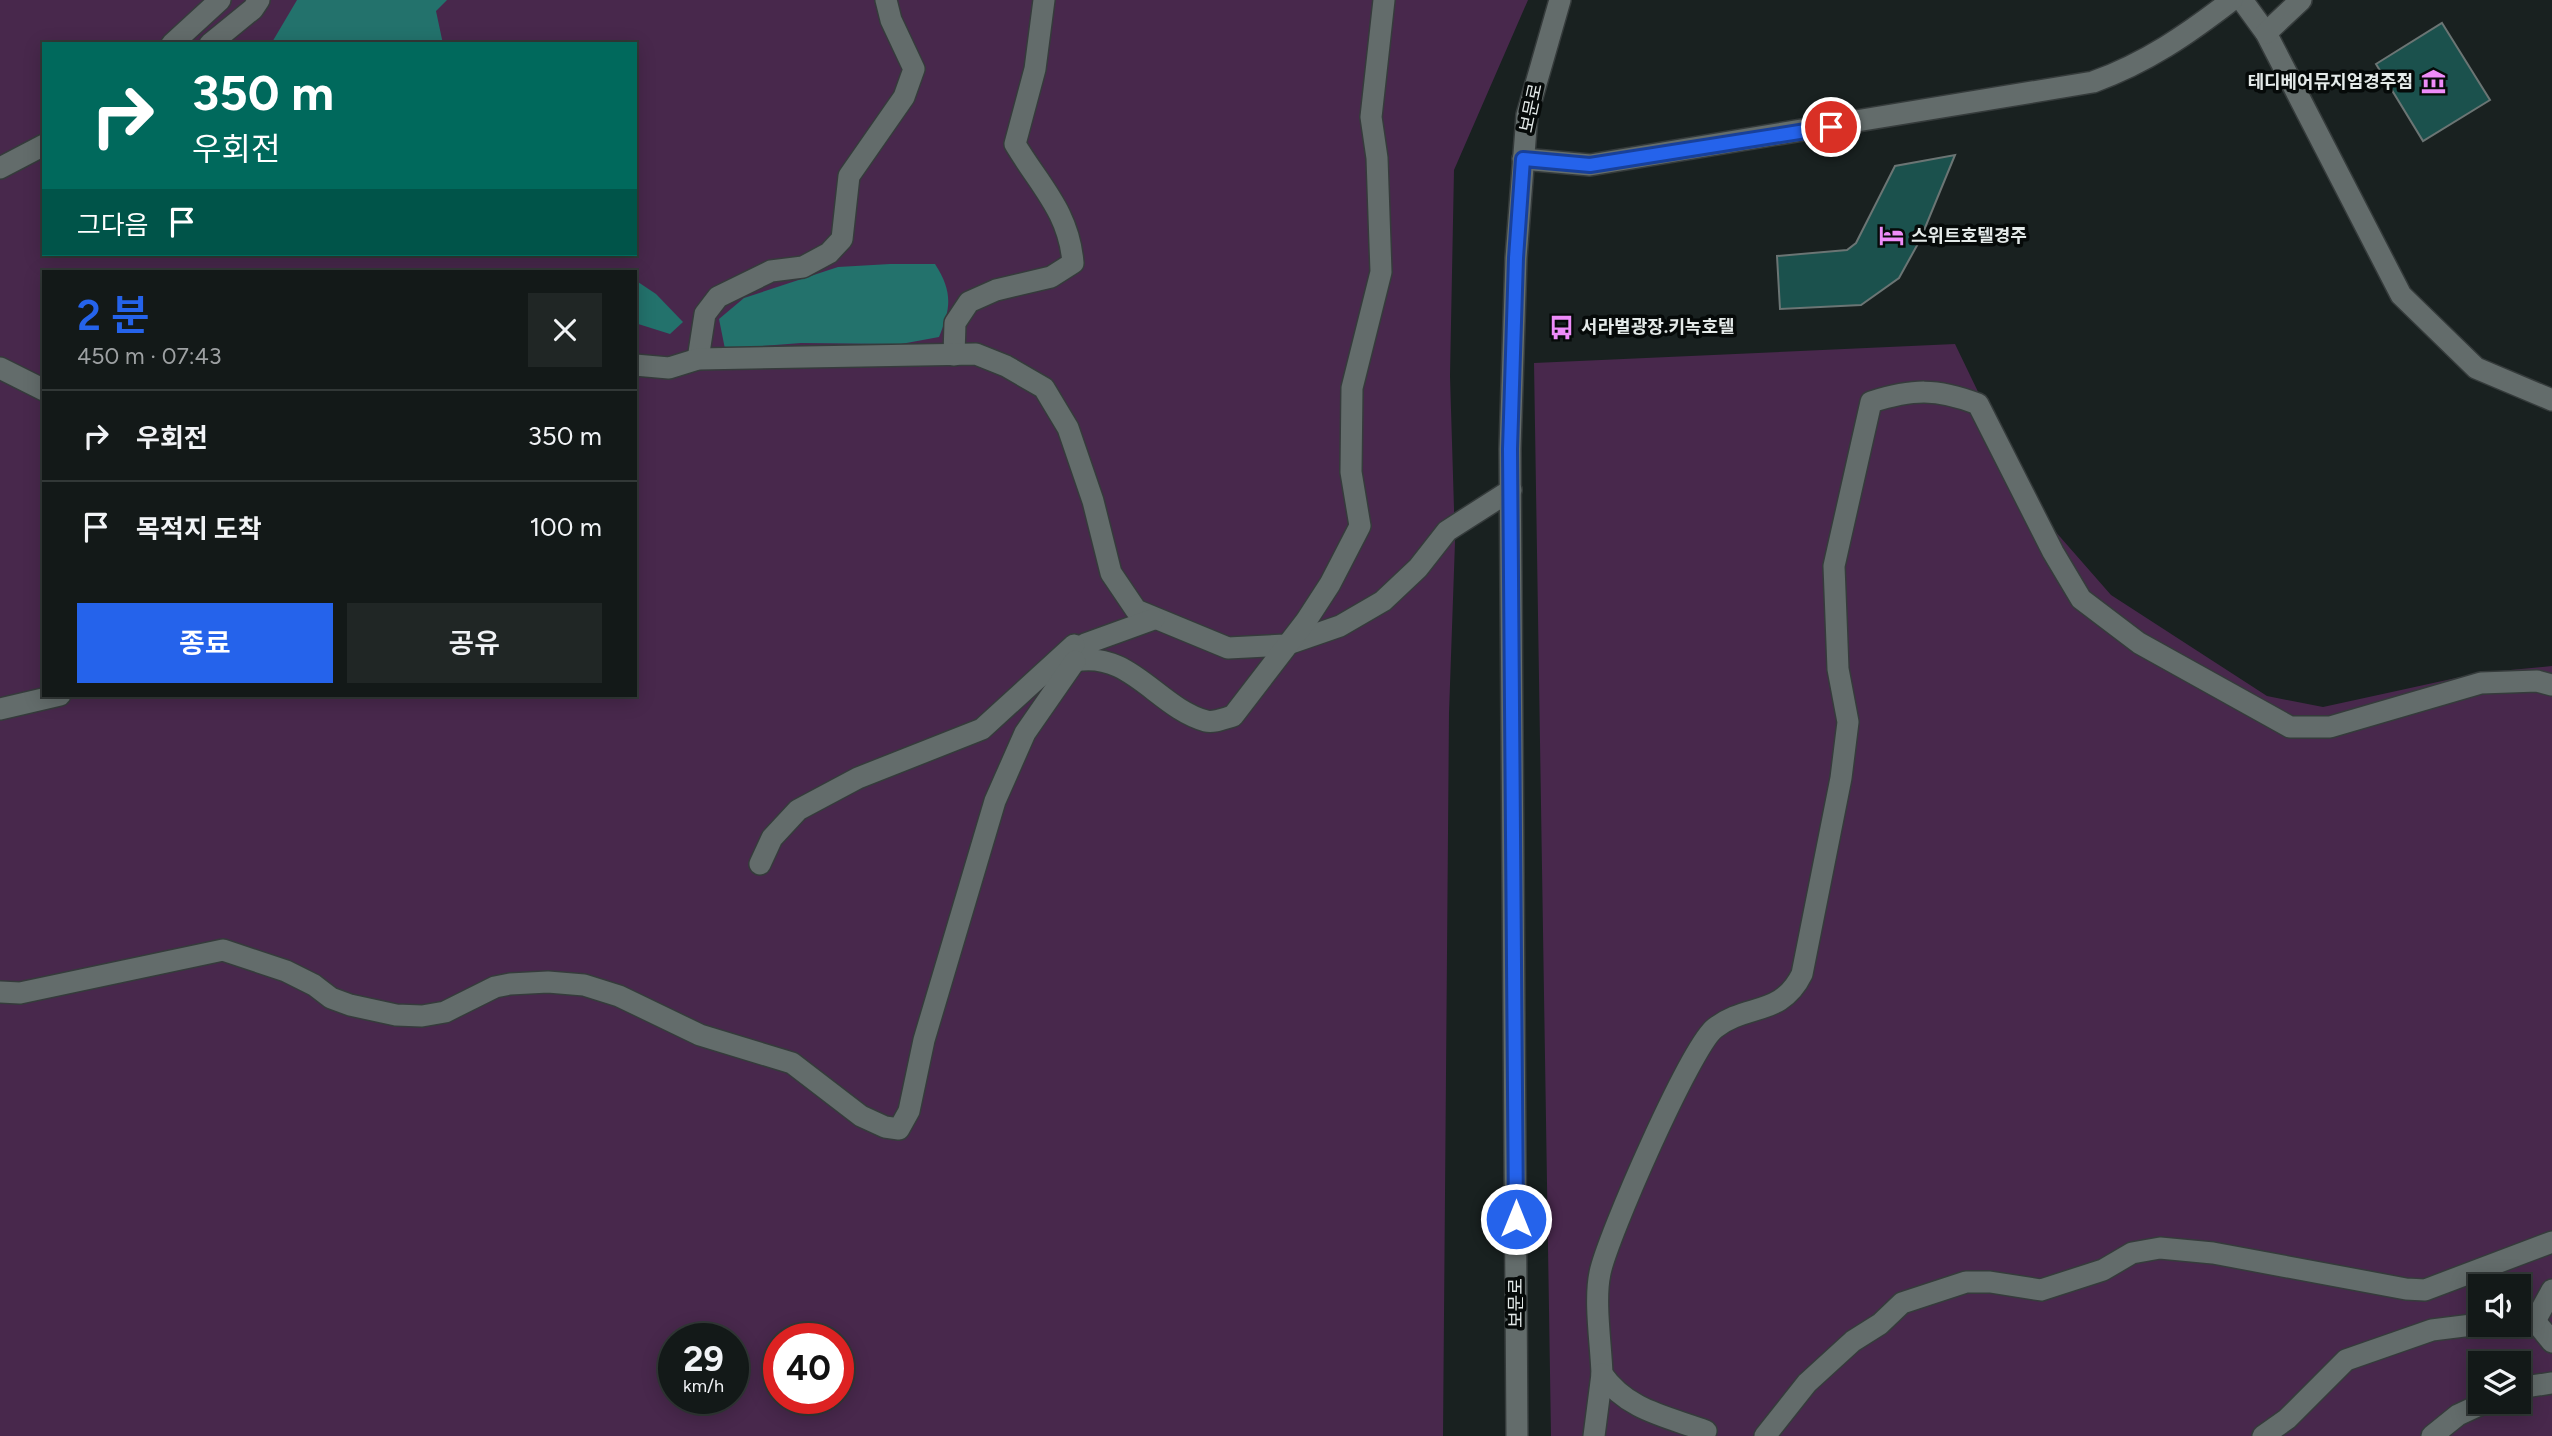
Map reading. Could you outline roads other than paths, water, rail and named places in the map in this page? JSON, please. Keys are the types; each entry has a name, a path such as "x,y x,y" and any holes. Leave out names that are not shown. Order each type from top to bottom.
{"street":[{"path":"174,42 220,0"},
{"path":"212,42 259,0"},
{"path":"698,359 705,314 718,298 771,271 803,267 829,253 842,239 849,176 904,97 914,69 891,20 886,0"},
{"path":"954,355 955,323 969,302 996,290 1051,277 1073,264 1071,237 1056,205 1015,144 1035,69 1044,0"},
{"path":"1075,661 1093,657 1113,663 1189,713 1208,722 1233,716 1306,621 1330,584 1360,526 1351,472 1352,388 1381,272 1377,158 1371,117 1384,0"},
{"name":"보문로","path":"1517,1436 1511,490 1516,258 1527,115 1560,0"},
{"path":"1523,159 1590,165 2093,82 2122,72 2171,46 2232,0"},
{"path":"2242,0 2266,33 2402,295 2476,368 2552,400"},
{"path":"2266,33 2301,0"},
{"path":"0,168 42,146"},
{"path":"637,365 668,368 698,359 976,354 1006,366 1044,388 1068,428 1093,501 1111,573 1145,615 1228,649 1285,645 1340,626 1383,601 1418,568 1447,531 1511,490"},
{"path":"0,368 42,389"},
{"path":"1594,1436 1602,1374 1599,1275 1665,1114 1701,1043 1714,1028 1778,1003 1789,995 1802,974 1841,778 1848,722 1838,669 1834,566 1871,402 1904,392 1939,391 1978,404 2053,552 2081,598 2139,643 2290,727 2330,727 2482,683 2537,681 2552,685"},
{"path":"0,992 20,993 223,950 286,971 340,1002 396,1015 422,1016 446,1012 495,987 510,984 548,982 584,985 619,996 700,1035 792,1063 861,1116 885,1127 899,1129 909,1111 924,1040 995,801 1025,733 1085,644 1145,615"},
{"path":"760,864 772,838 798,810 858,778 982,729 1086,633 1145,615"},
{"path":"0,709 51,697"},
{"path":"1765,1436 1807,1383 1853,1341 1880,1324 1902,1303 1966,1282 1990,1282 2041,1290 2103,1270 2132,1253 2160,1248 2213,1252 2406,1289 2425,1290 2552,1242"},
{"path":"2531,1316 2552,1290"},
{"path":"2531,1324 2552,1342"},
{"path":"2263,1436 2287,1419 2346,1360 2432,1330 2468,1326"},
{"path":"1602,1374 1616,1394 1632,1404 1706,1431"},
{"path":"2531,1386 2552,1383"},
{"path":"2432,1436 2468,1410"}],"water":[{"path":"297,0 447,0 436,11 443,42 272,42"},
{"path":"935,264 945,283 948,300 948,309 939,337 901,344 801,343 725,349 719,319 744,298 838,267"},
{"path":"637,281 656,294 683,322 670,334 637,324"}],"place":[{"name":"테디베어뮤지엄경주점","path":"2433,82"},
{"name":"스위트호텔경주","path":"1891,236"},
{"name":"서라벌광장.키녹호텔","path":"1561,327"}]}
